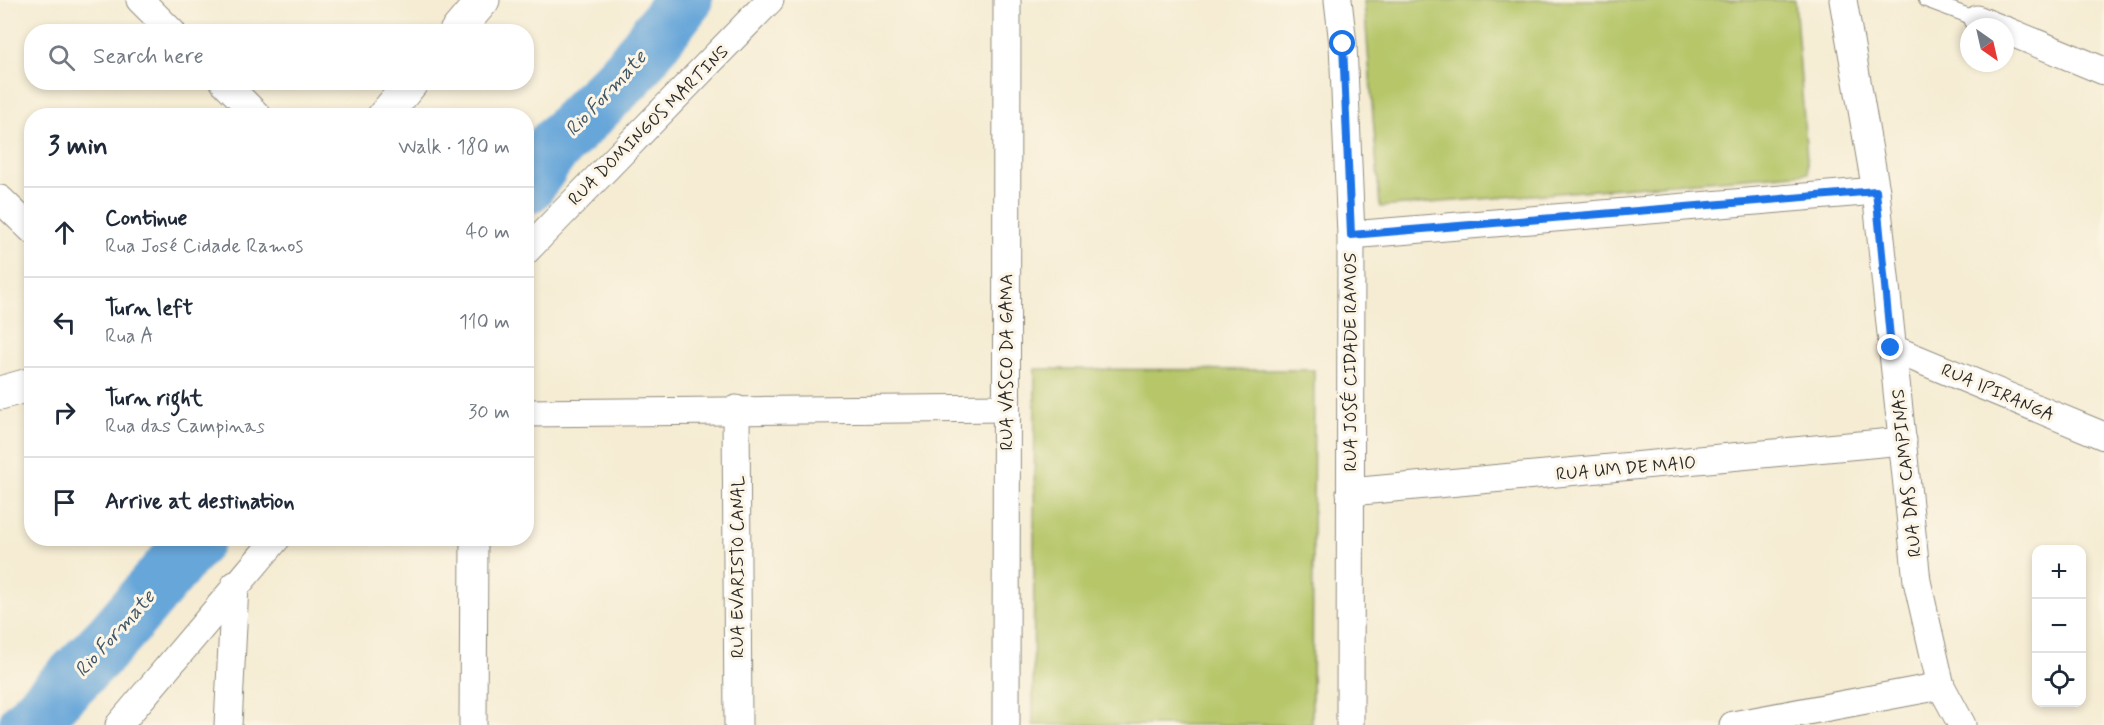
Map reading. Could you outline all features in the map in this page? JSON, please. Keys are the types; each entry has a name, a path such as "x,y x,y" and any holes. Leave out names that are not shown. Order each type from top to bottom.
{"street":[{"path":"141,0 164,24"},
{"path":"463,24 483,0"},
{"name":"RUA DOMINGOS MARTINS","path":"534,243 770,0"},
{"name":"RUA VASCO DA GAMA","path":"1006,725 1007,0"},
{"name":"RUA JOSÉ CIDADE RAMOS","path":"1338,0 1343,44 1351,235 1350,725"},
{"name":"RUA DAS CAMPINAS","path":"1843,0 1876,191 1917,581 1941,686 1962,725"},
{"path":"2014,34 2104,71"},
{"path":"232,90 250,108"},
{"path":"391,108 405,90"},
{"path":"1351,235 1876,191"},
{"path":"0,199 24,222"},
{"name":"RUA IPIRANGA","path":"1891,348 2104,436"},
{"path":"0,393 24,386"},
{"path":"534,413 1006,408"},
{"name":"RUA EVARISTO CANAL","path":"736,409 738,725"},
{"name":"RUA UM DE MAIO","path":"1350,492 1903,441"},
{"path":"119,725 270,546"},
{"path":"473,725 474,546"},
{"path":"228,725 235,585"},
{"path":"1733,725 1941,686"}],"lane":[{"path":"1926,0 1974,18"}],"green space":[{"path":"1364,0 1795,0 1808,173 1380,207"},
{"path":"1035,369 1314,370 1312,725 1033,725"}],"waterway":[{"name":"Rio Formate","path":"534,174 551,150 629,72 684,0"},
{"name":"Rio Formate","path":"27,725 112,638 190,546"}],"route":[{"path":"1343,44 1351,235 1876,191 1891,348"}]}
